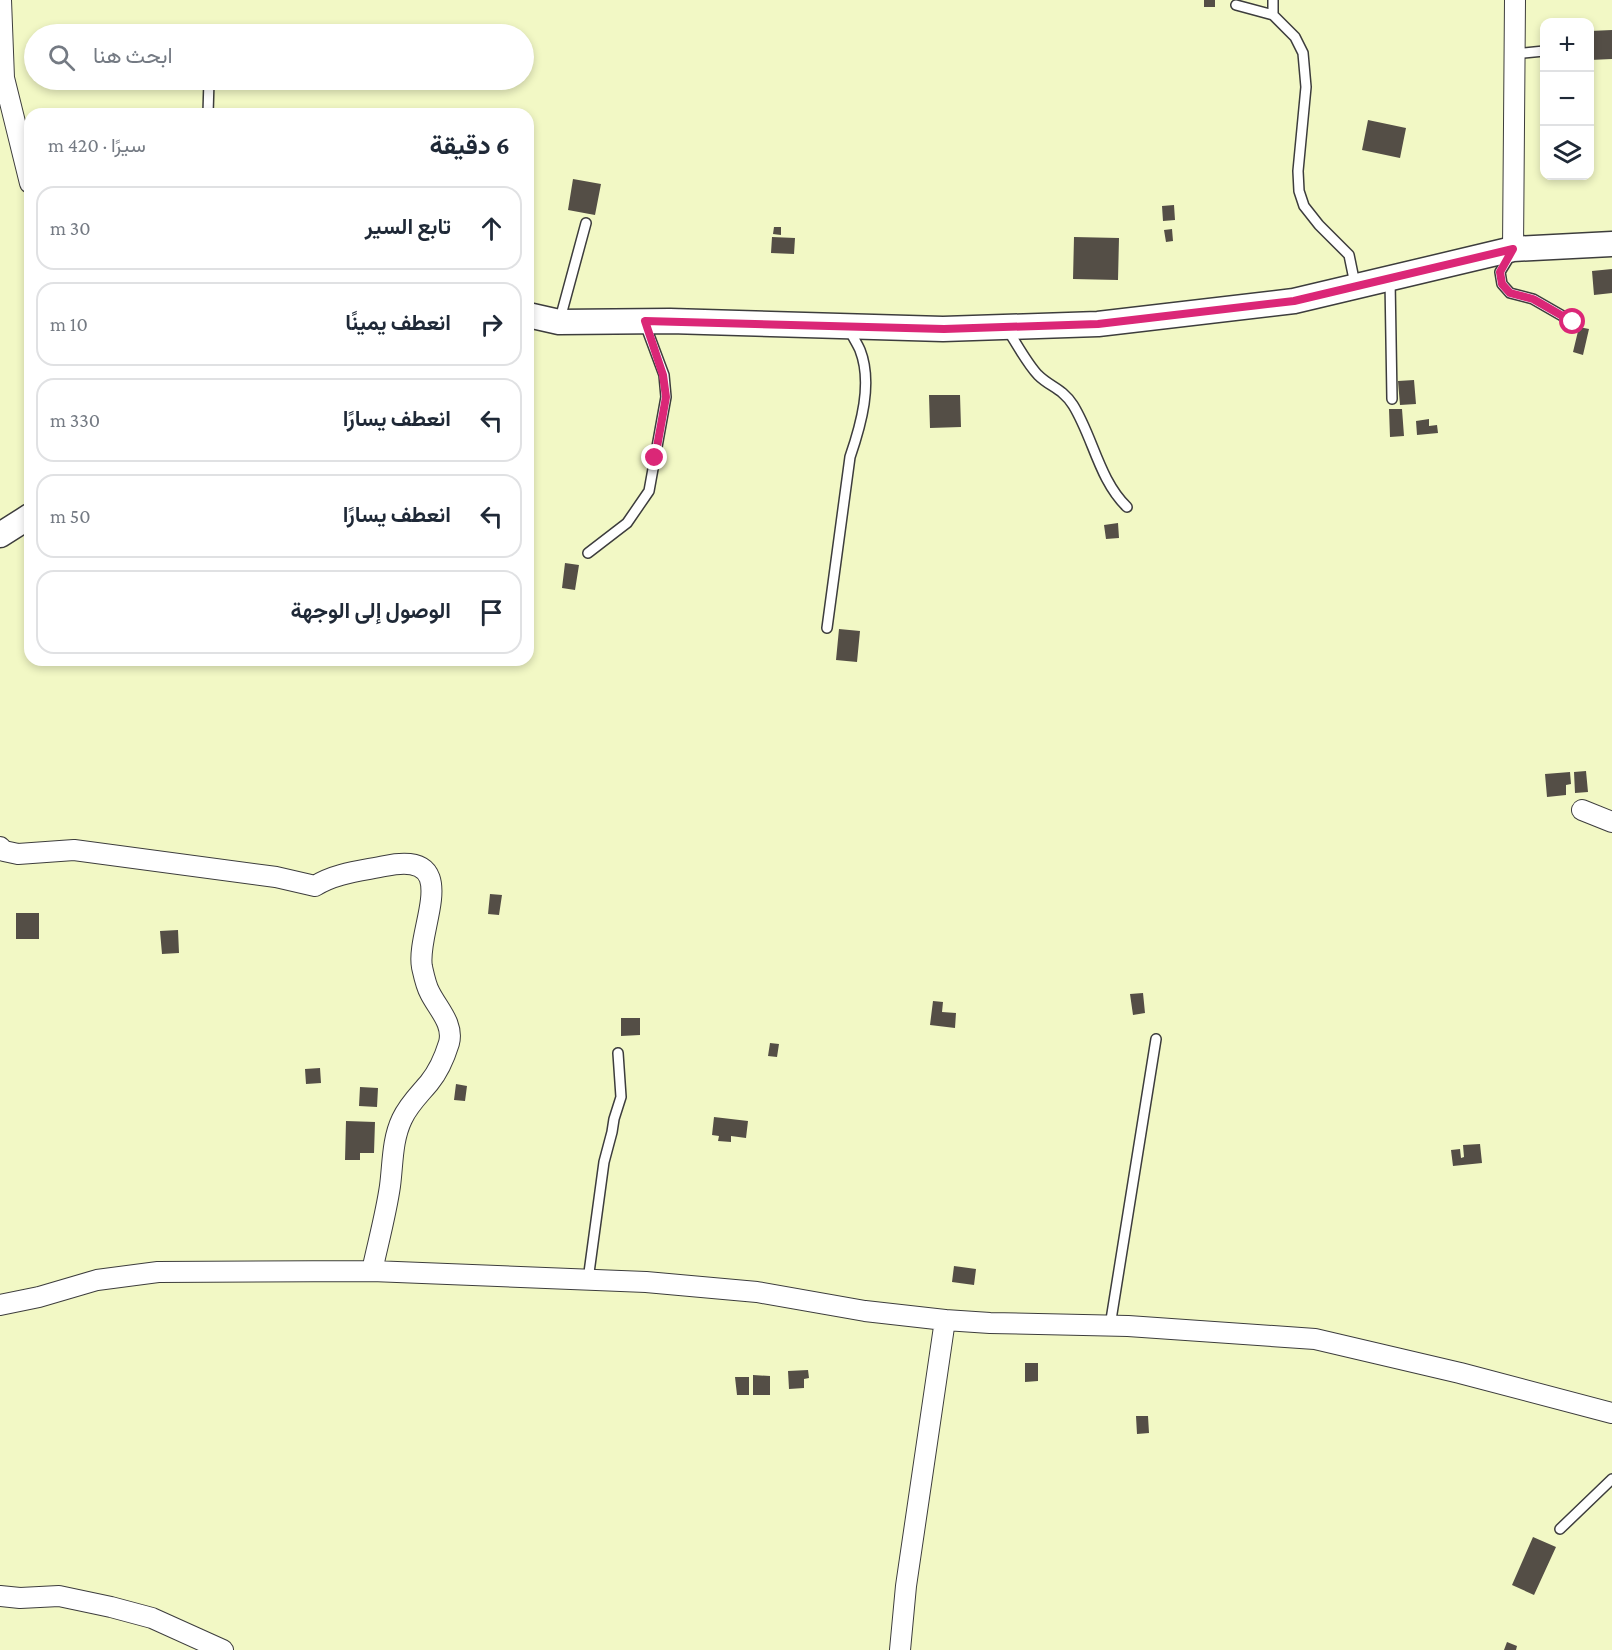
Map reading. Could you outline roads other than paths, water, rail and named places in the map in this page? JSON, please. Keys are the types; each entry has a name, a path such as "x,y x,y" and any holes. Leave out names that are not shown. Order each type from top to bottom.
{"street":[{"path":"1,0 4,78 24,159"},
{"path":"1513,249 1515,0"},
{"path":"534,316 559,322 645,321 944,329 1098,324 1282,303 1513,249 1612,244"},
{"path":"0,535 24,520"},
{"path":"1582,810 1612,822"},
{"path":"0,847 4,851 18,854 74,850 276,877 315,886 328,878 395,864 410,865 422,870 431,880 433,896 421,959 428,991 447,1023 450,1033 449,1042 437,1072 412,1102 396,1135 390,1188 372,1270"},
{"path":"0,1305 39,1297 97,1280 158,1272 372,1270 646,1282 757,1292 865,1311 945,1320 1110,1326 1315,1339 1460,1373 1612,1413"},
{"path":"900,1650 906,1586 945,1320"},
{"path":"0,1596 20,1598 59,1596 111,1607 152,1618 223,1650"}],"lane":[{"path":"1273,0 1273,15"},
{"path":"1236,5 1273,15 1295,37 1303,53 1306,71 1298,171 1299,191 1307,211 1329,237 1349,255 1356,286"},
{"path":"1515,54 1540,52"},
{"path":"208,108 209,90"},
{"path":"559,322 586,223"},
{"path":"1513,249 1500,272 1502,284 1510,293 1533,299 1573,322"},
{"path":"1390,278 1392,399"},
{"path":"588,553 627,523 649,491 666,397 663,375 645,321"},
{"path":"827,628 850,457 858,434 866,385 861,352 848,327"},
{"path":"1006,327 1039,376 1061,390 1068,398 1083,421 1111,488 1127,507"},
{"path":"1110,1326 1156,1039"},
{"path":"588,1280 604,1162 621,1097 622,1083 618,1053"},
{"path":"1560,1529 1612,1479"}]}
